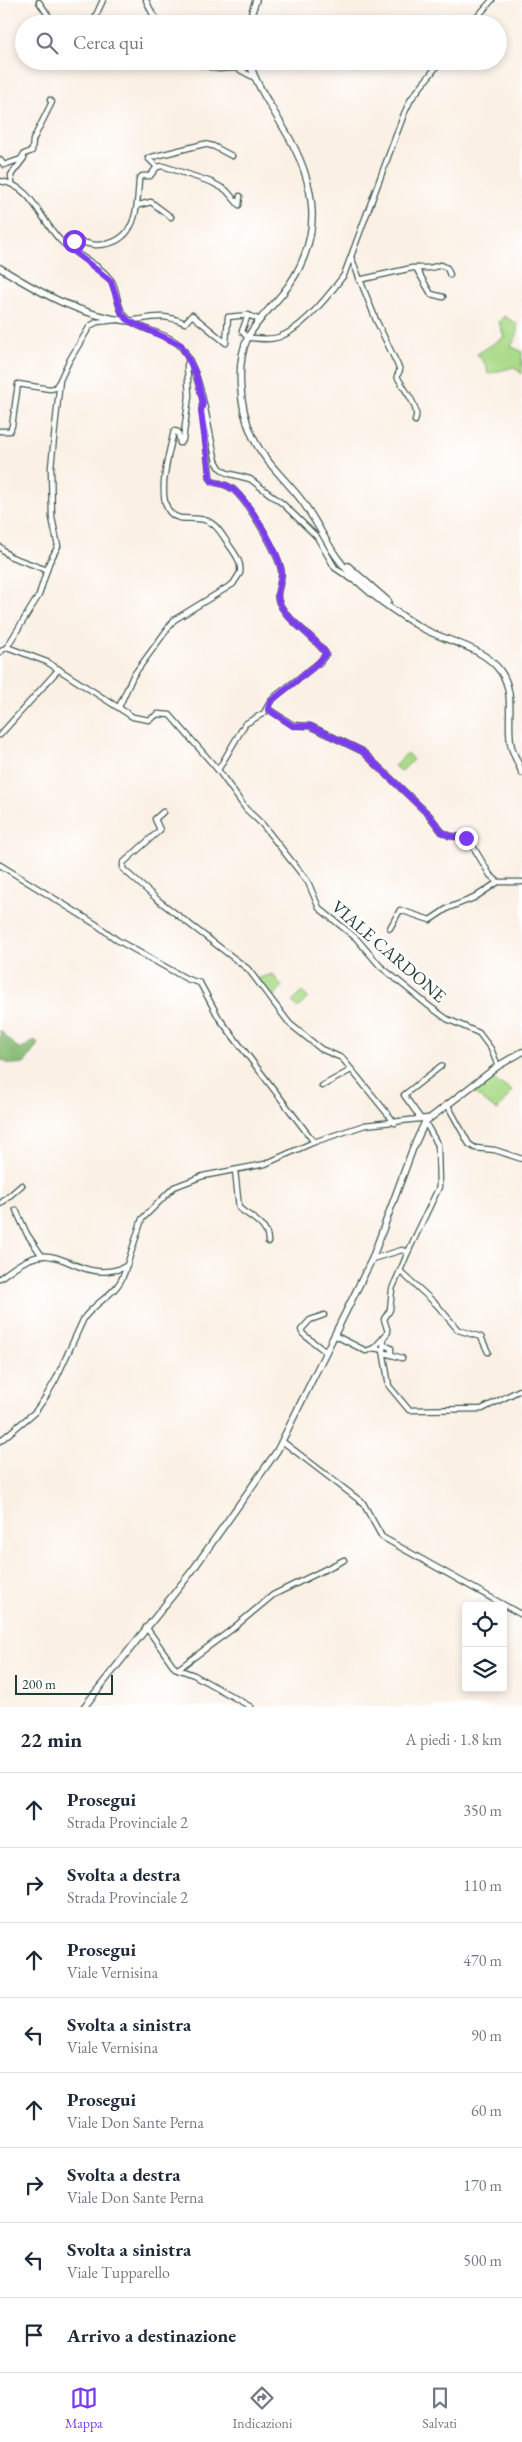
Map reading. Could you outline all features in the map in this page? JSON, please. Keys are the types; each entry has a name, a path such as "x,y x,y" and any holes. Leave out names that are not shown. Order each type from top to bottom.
{"main road":[{"path":"251,15 256,0"},
{"path":"252,70 302,163 308,181 312,212 311,227 302,261 284,292 248,337 242,360 244,402 249,427 260,449 310,511 342,567 361,585 423,629 484,656 502,674 510,695 511,744 522,773"},
{"path":"0,269 54,300 91,314 129,321"},
{"path":"342,567 423,629"},
{"path":"84,1707 233,1515 282,1441 372,1259 425,1120 498,1066 522,1052"}],"street":[{"path":"96,15 103,0"},
{"path":"146,0 153,15"},
{"path":"479,15 492,0"},
{"path":"39,2 48,15"},
{"path":"240,70 255,78"},
{"path":"252,338 274,338 297,326 338,283 351,257 404,114 411,99 434,70"},
{"path":"0,160 4,164 21,159 24,154 32,151 33,140 36,138 52,102 50,100"},
{"path":"157,167 148,158 204,144 213,146 232,156"},
{"path":"12,184 11,175 24,158 21,159"},
{"path":"69,248 74,241 93,245 116,242 134,222 139,205 139,179 142,176 150,176 157,167 163,166 211,182 226,190 239,205 240,196"},
{"path":"0,181 12,184 28,194 54,234 111,281 122,314 129,321 181,345 196,374 214,456 220,468 227,473 250,478 283,504 317,537 333,566 342,567"},
{"path":"139,205 151,202 171,217"},
{"path":"351,257 359,280 400,370 397,376 415,407 417,413 415,422"},
{"path":"359,280 416,268 442,265 447,268 450,275"},
{"path":"416,268 431,294 443,297"},
{"path":"129,321 148,317 173,317 185,323 192,315 226,343 228,317 248,315 260,320"},
{"path":"245,335 243,328 248,315"},
{"path":"0,431 10,432 18,384 50,389 55,388 68,361 90,326 97,322 116,320"},
{"path":"7,647 59,669 119,707 133,676 174,620 234,584 240,573 238,559 216,526 205,520 179,518 172,515 164,501 165,466 174,431 178,432 180,443 183,440 189,396 187,364 189,360"},
{"path":"0,652 7,647 39,596 46,570 58,546 52,518 50,468 60,380"},
{"path":"203,403 201,411 210,478 213,482 232,488 244,500 273,548 281,567 278,600 292,619 306,630 325,652 326,657 270,702 268,709 245,724 218,770"},
{"path":"0,547 9,556 46,570"},
{"path":"0,735 59,669"},
{"name":"VIALE CARDONE","path":"119,707 133,717 149,720 158,714 170,715 218,770 246,809 262,824 308,882 319,908 356,938 380,966 429,1006 447,1019 480,1033 491,1049 498,1066"},
{"path":"268,709 293,726 310,726 362,751 429,815 442,832 450,836 468,838 490,875 498,882"},
{"path":"163,812 155,819 160,830 123,863 123,869 243,966 290,1024 321,1049 342,1058 395,1123"},
{"path":"0,865 97,925 117,940 187,979 200,983 219,1018 314,1142"},
{"path":"390,928 400,910 430,920 448,908 474,898 498,882 522,882"},
{"path":"334,1335 366,1351 374,1348 388,1332 384,1319 390,1310 392,1288 439,1187 438,1145 425,1120 404,1096 442,1066"},
{"path":"322,1086 351,1070"},
{"path":"447,1104 469,1144 475,1148 495,1150 522,1159"},
{"path":"0,1441 35,1412 56,1379 84,1318 91,1308 111,1295 119,1284 127,1265 139,1223 167,1191 187,1181 265,1164 314,1142 365,1125 425,1120"},
{"path":"235,1170 239,1208 252,1216 264,1229 268,1236 268,1242"},
{"path":"0,1204 22,1185"},
{"path":"16,1210 27,1234 42,1256"},
{"path":"372,1259 402,1250 408,1252"},
{"path":"0,1278 27,1260 42,1256 51,1256 95,1272 120,1270 127,1265"},
{"path":"400,1271 436,1305 458,1330 481,1337 488,1352"},
{"path":"324,1315 310,1320 302,1330 303,1334 326,1352"},
{"path":"384,1337 389,1386 409,1410 482,1408 522,1390"},
{"path":"374,1348 402,1358"},
{"path":"282,1441 363,1503 377,1531 386,1540 522,1614"},
{"path":"178,1669 231,1630 273,1595 344,1560"},
{"path":"146,1627 175,1668 194,1675 251,1707"}],"green space":[{"path":"504,316 517,324 517,336 511,346 522,352 522,374 514,367 488,374 486,365 477,354 504,337 499,322"},
{"path":"407,753 413,760 401,772 394,766"},
{"path":"273,974 282,987 272,998 256,979"},
{"path":"302,992 308,998 298,1008 292,1002"},
{"path":"0,1030 20,1050 35,1040 38,1044 24,1064 9,1064 0,1059"},
{"path":"489,1077 512,1091 497,1111 472,1091"}],"route":[{"path":"74,241 69,248 107,276 115,288 122,314 129,321 174,341 181,345 185,351 196,374 203,403 201,411 210,478 213,482 232,488 244,500 273,548 281,567 282,577 278,600 292,619 306,630 326,654 326,657 307,673 277,695 268,705 268,709 281,716 293,726 310,726 362,751 388,778 429,815 442,832 450,836 466,838"}]}
